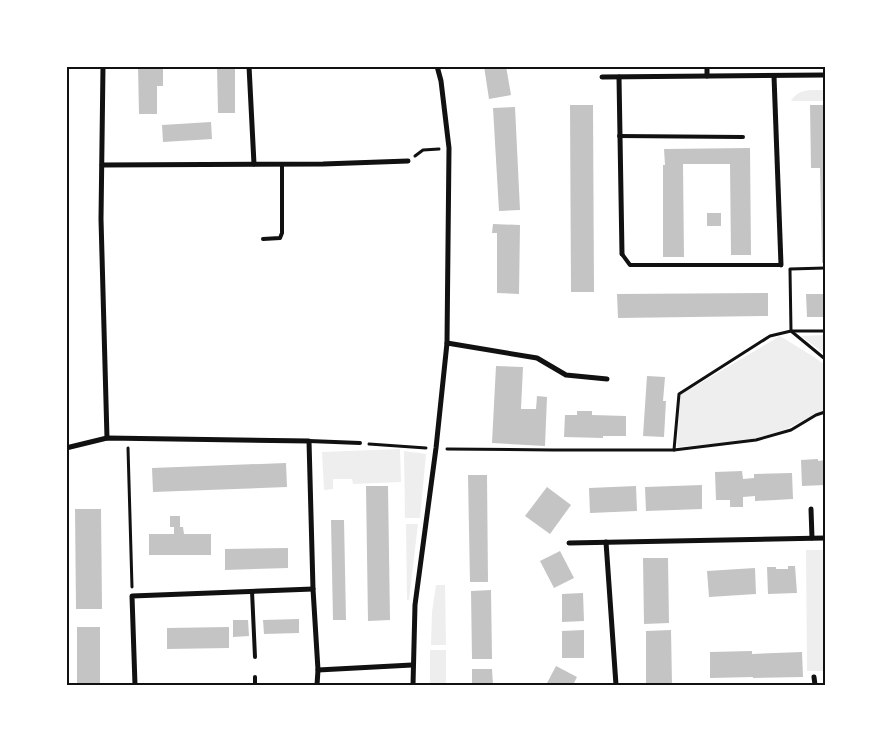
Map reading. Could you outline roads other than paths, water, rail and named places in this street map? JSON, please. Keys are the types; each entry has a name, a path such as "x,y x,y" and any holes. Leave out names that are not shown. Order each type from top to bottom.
{"street":[{"path":"102,66 101,219 107,438"},
{"path":"250,66 254,164"},
{"path":"412,685 415,605 448,343 449,148 441,81 437,66"},
{"path":"707,66 707,76"},
{"path":"602,77 825,75"},
{"path":"774,76 781,265"},
{"path":"619,77 622,254"},
{"path":"102,165 408,161"},
{"path":"448,343 537,358 566,376 607,378"},
{"path":"66,448 107,438 128,437 309,441 317,685"},
{"path":"811,509 812,538"},
{"path":"569,543 825,538"},
{"path":"606,542 616,685"},
{"path":"135,685 132,596 313,589"},
{"path":"318,670 412,665"},
{"path":"814,676 815,685"}],"lane":[{"path":"619,136 743,137"},
{"path":"263,239 280,238 282,233 282,164"},
{"path":"622,254 630,265 781,265"},
{"path":"309,441 360,443"},
{"path":"252,591 255,657"},
{"path":"255,677 255,685"}]}
